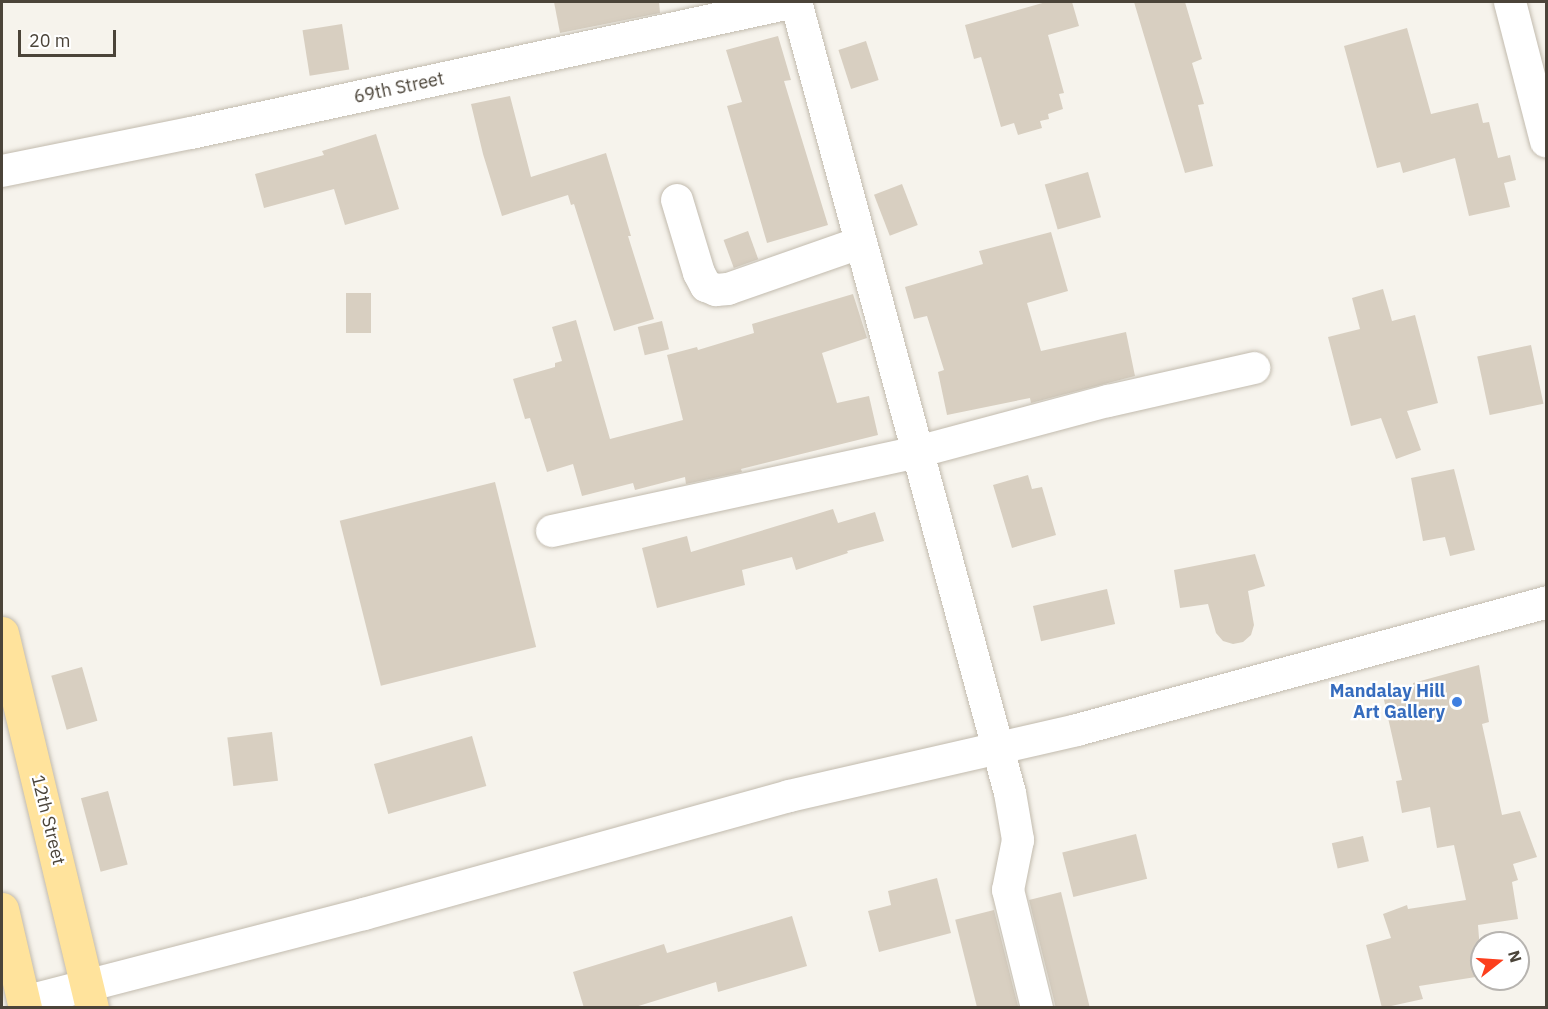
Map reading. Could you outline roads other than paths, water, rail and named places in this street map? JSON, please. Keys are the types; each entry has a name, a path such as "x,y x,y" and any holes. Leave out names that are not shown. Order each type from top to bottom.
{"main road":[{"name":"12th Street","path":"2,633 89,997"},
{"path":"2,909 24,1005"}],"street":[{"name":"69th Street","path":"2,171 191,133 796,2"},
{"path":"796,2 859,243 998,747 1018,840 1008,890 1037,1008"},
{"path":"1510,2 1537,67 1546,141"},
{"path":"677,200 699,273 706,286 716,290 728,289 859,243"},
{"path":"552,531 917,452 1108,401 1254,368"},
{"path":"24,1005 89,997 329,923 789,796 1077,730 1546,603"}],"place":[{"name":"Mandalay Hill Art Gallery","path":"1457,702"}]}
